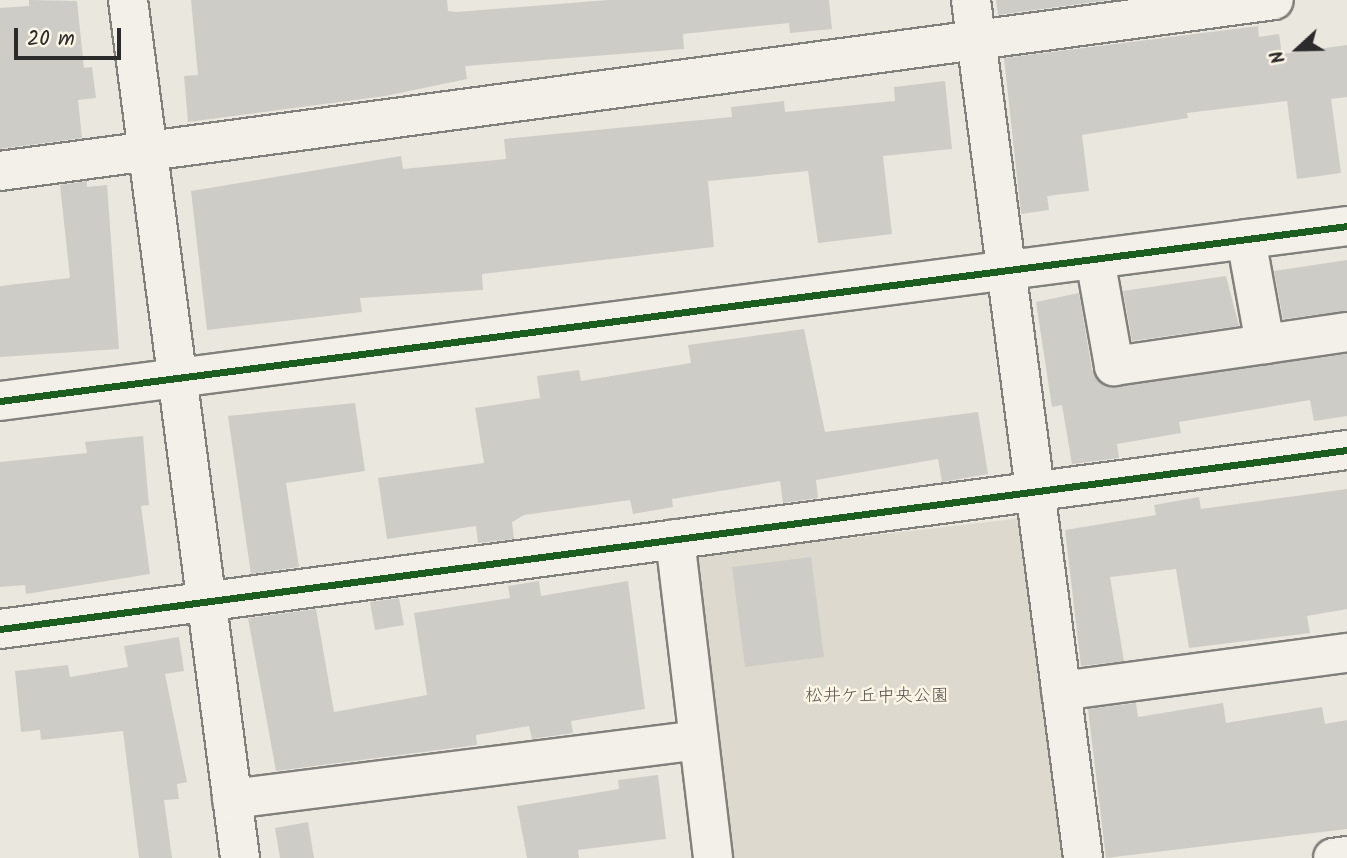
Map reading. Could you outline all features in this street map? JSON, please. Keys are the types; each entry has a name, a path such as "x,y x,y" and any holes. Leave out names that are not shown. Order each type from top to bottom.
{"street":[{"path":"128,0 240,858"},
{"path":"971,0 1083,858"},
{"path":"0,171 1273,0"},
{"path":"0,401 1347,226"},
{"path":"1246,239 1265,344"},
{"path":"1095,259 1114,366 1347,332"},
{"path":"0,629 1347,450"},
{"path":"675,539 713,858"},
{"path":"1061,691 1347,653"},
{"path":"232,799 697,740"},
{"path":"1333,858 1347,856"}],"shaded area":[{"name":"松井ケ丘中央公園","path":"1023,518 1063,858 732,858 696,556"}],"building":[{"path":"29,0 77,1 84,68 92,67 96,98 78,100 82,138 0,149 0,8 29,6"},
{"path":"191,0 447,0 448,11 456,12 608,0 829,0 832,29 790,33 789,23 683,34 684,49 465,66 467,79 385,96 188,122 184,76 198,75"},
{"path":"996,0 1110,0 998,15"},
{"path":"1258,26 1259,37 1279,34 1282,54 1347,45 1347,97 1331,99 1341,173 1297,179 1287,101 1187,113 1188,118 1082,135 1089,191 1047,196 1049,210 1021,214 1004,58"},
{"path":"945,81 952,149 883,156 892,234 818,243 808,171 708,181 714,247 482,274 483,290 360,298 362,312 207,330 191,191 401,156 403,169 506,159 504,139 732,117 731,107 784,101 785,112 895,101 894,87"},
{"path":"87,181 87,187 107,185 119,349 0,357 0,286 70,278 60,185"},
{"path":"1347,260 1347,311 1283,319 1274,271"},
{"path":"1226,276 1239,326 1132,341 1123,291"},
{"path":"1079,293 1092,370 1106,386 1347,354 1347,416 1314,421 1310,400 1179,422 1181,433 1117,444 1119,458 1072,464 1062,405 1052,407 1036,302"},
{"path":"804,329 825,432 978,412 988,474 942,482 938,459 816,480 818,498 783,503 780,481 672,499 673,507 633,514 630,500 524,515 512,522 514,539 478,543 476,526 387,539 378,478 484,463 475,408 540,398 537,376 579,370 581,381 691,363 688,345"},
{"path":"355,403 365,471 286,483 299,567 251,574 228,416"},
{"path":"143,436 149,505 141,506 150,574 26,594 25,585 0,587 0,462 87,453 85,442"},
{"path":"1347,489 1347,609 1307,616 1310,633 1189,648 1176,569 1110,577 1124,661 1081,666 1065,530 1156,515 1154,505 1199,497 1201,509"},
{"path":"811,557 824,657 745,667 732,567"},
{"path":"539,581 541,596 628,581 645,709 571,721 573,733 532,739 529,726 476,735 477,745 276,771 248,618 316,609 334,712 427,695 414,613 510,598 508,586"},
{"path":"399,598 404,625 375,630 370,602"},
{"path":"179,637 184,671 165,674 187,782 177,784 179,799 164,800 172,858 139,858 123,731 41,740 40,730 21,732 15,671 68,665 70,677 128,667 124,646"},
{"path":"1136,703 1138,717 1223,703 1226,723 1322,707 1325,724 1347,720 1347,829 1106,858 1088,709"},
{"path":"658,775 666,839 578,850 579,858 527,858 517,806 619,789 618,780"},
{"path":"308,822 314,858 280,858 275,828"}],"cycle path":[{"path":"0,401 1347,226"},
{"path":"0,629 1347,450"}]}
